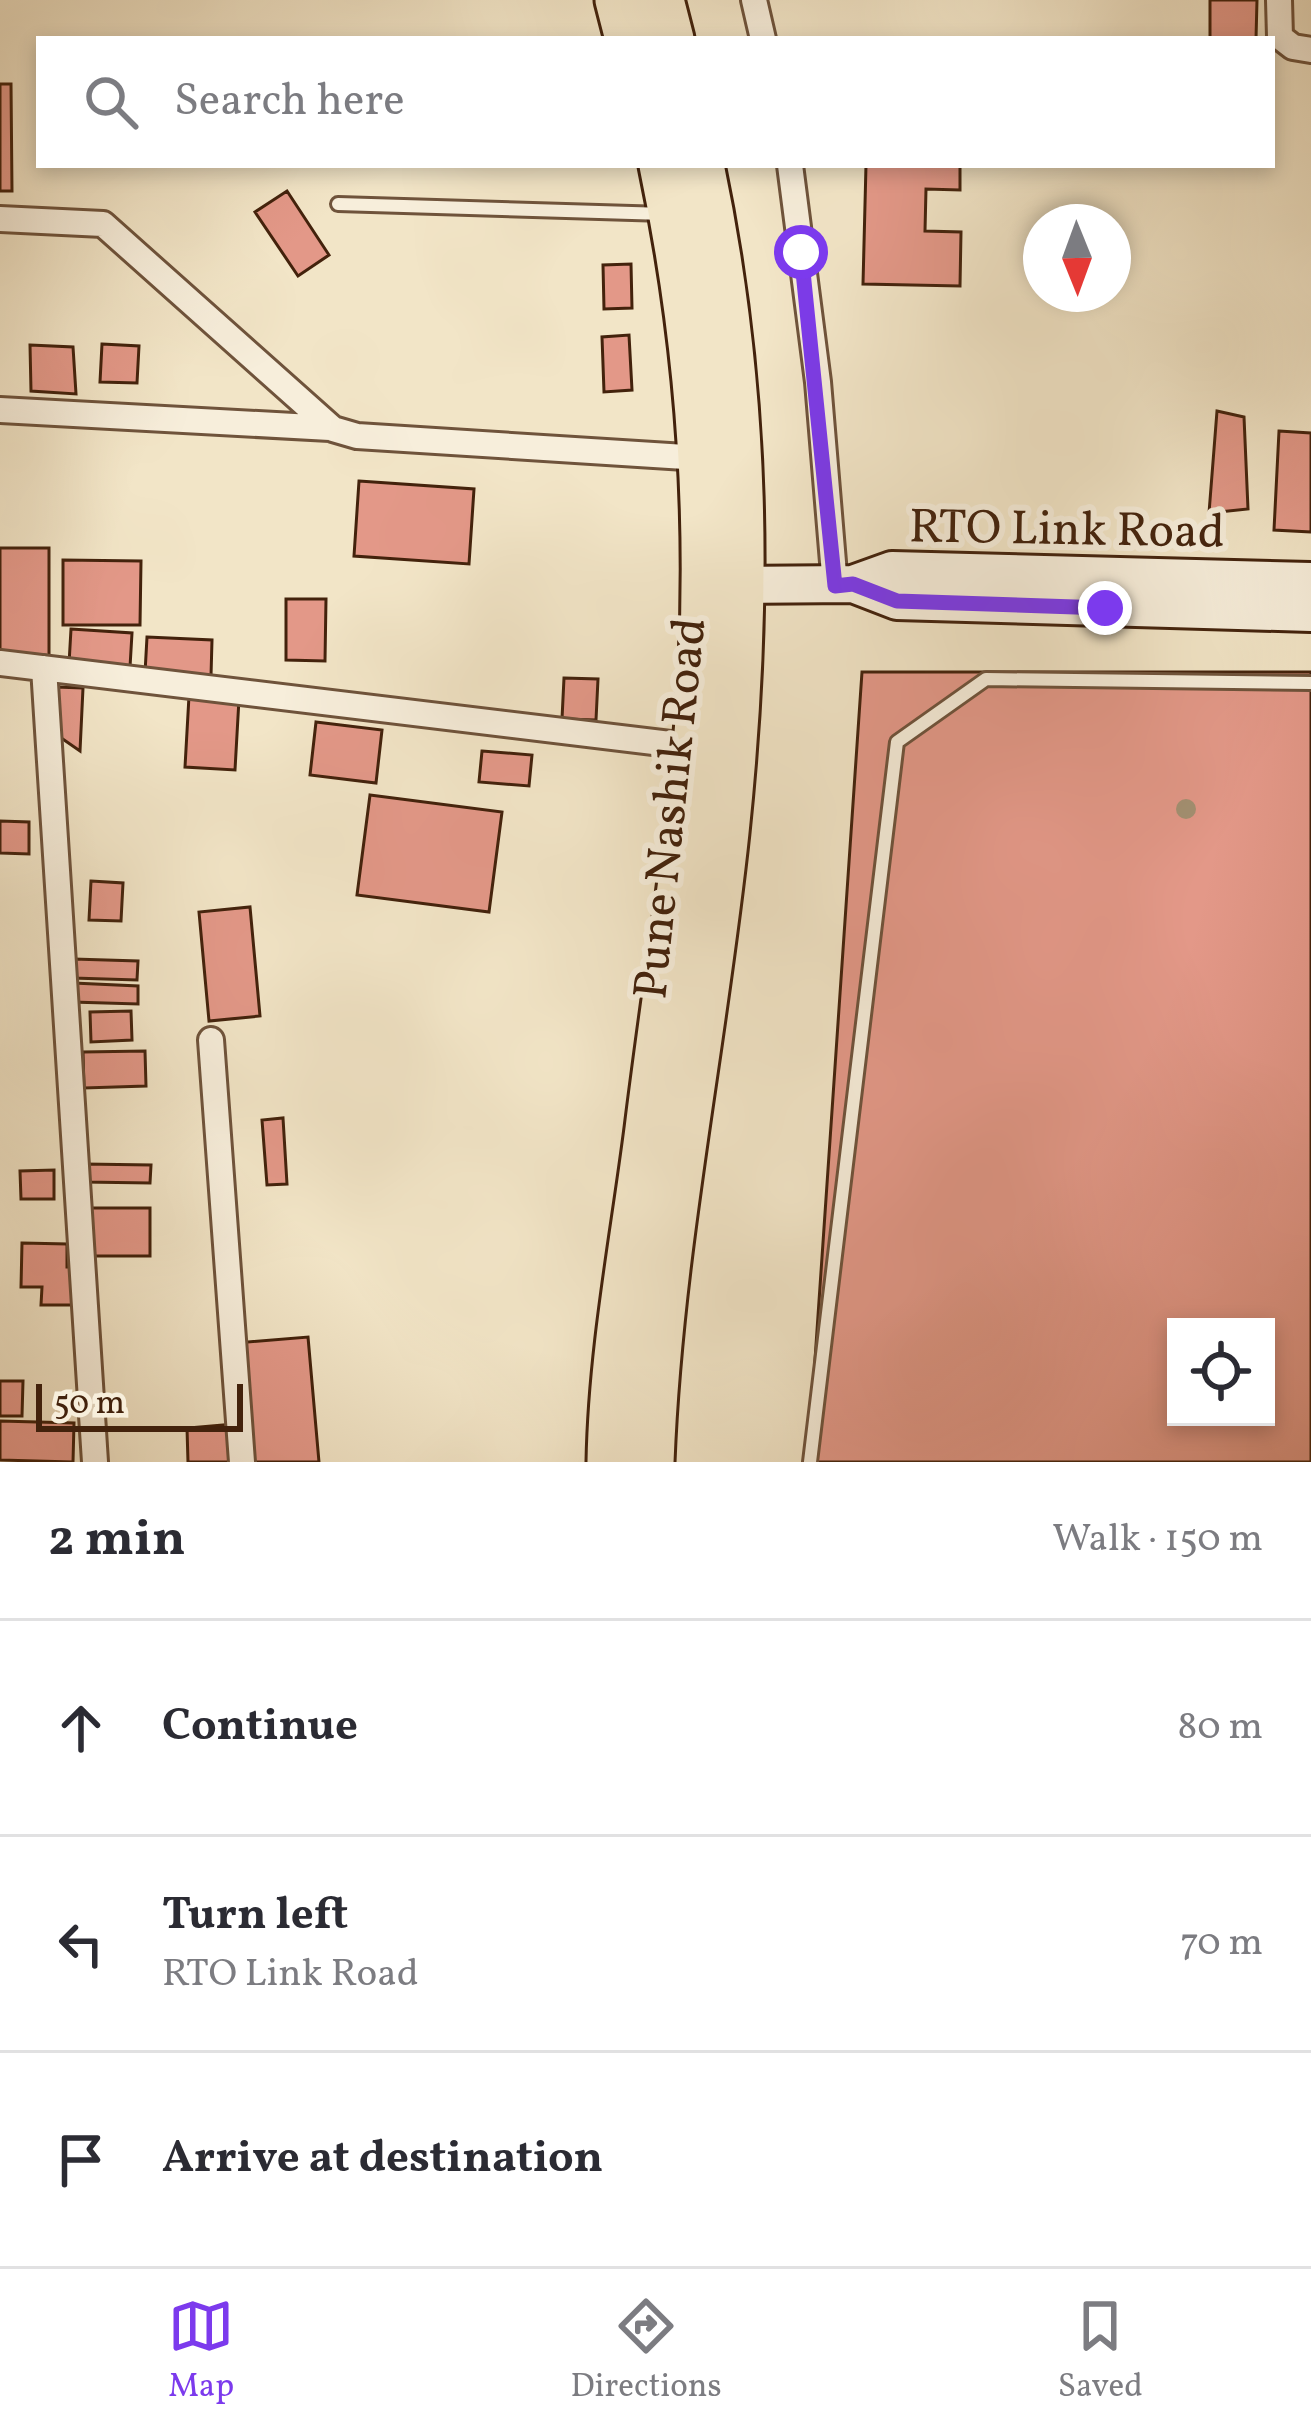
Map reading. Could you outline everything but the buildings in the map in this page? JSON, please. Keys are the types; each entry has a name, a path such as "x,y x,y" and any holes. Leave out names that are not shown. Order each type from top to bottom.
{"highway":[{"path":"618,0 627,36"},
{"path":"661,0 669,36"},
{"name":"Pune Nashik Road","path":"610,1462 622,1314 695,747 704,594 701,458 683,268 663,168"},
{"name":"Pune Nashik Road","path":"651,1462 664,1289 726,836 743,585 745,507 735,369 702,168"}],"main road":[{"name":"RTO Link Road","path":"844,585 892,570 1311,581"},
{"path":"743,585 844,585"},
{"name":"RTO Link Road","path":"844,585 897,601 1311,614"}],"street":[{"path":"754,0 763,36"},
{"path":"1279,0 1280,37 1293,47 1311,50"},
{"path":"790,168 844,585"},
{"path":"0,218 103,224 333,429"},
{"path":"0,410 333,429 357,436 701,458"},
{"path":"0,663 695,747"},
{"path":"44,668 95,1462"},
{"path":"211,1040 242,1462"}],"lane":[{"path":"338,204 672,214"},
{"path":"810,1462 898,742 986,679 1311,683"}],"route":[{"path":"801,252 818,382 835,586 853,584 897,601 1105,608"}]}
